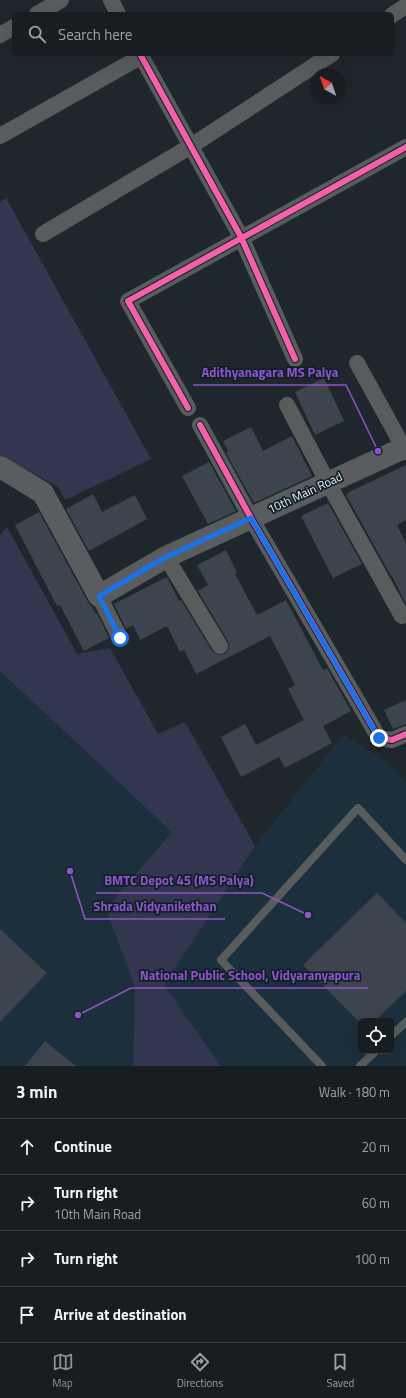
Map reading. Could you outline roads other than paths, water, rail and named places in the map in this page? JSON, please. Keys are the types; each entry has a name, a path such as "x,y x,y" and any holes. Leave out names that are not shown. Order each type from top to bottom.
{"street":[{"path":"40,12 61,0"},
{"path":"111,0 117,12"},
{"path":"394,14 406,6"},
{"path":"0,35 12,28"},
{"path":"0,136 139,56"},
{"path":"142,56 241,237 295,358"},
{"path":"43,234 191,146 329,56"},
{"path":"188,408 128,301 241,237 406,147"},
{"path":"357,363 405,449"},
{"path":"287,406 402,616"},
{"path":"200,425 251,518 379,738 392,740 406,734"},
{"name":"10th Main Road","path":"99,596 166,557 405,449"},
{"path":"0,467 42,493 99,596 120,638"},
{"path":"166,557 220,646"}],"lane":[{"path":"322,1066 221,960 358,808 406,860"},
{"path":"394,1033 406,1022"},
{"path":"360,1066 373,1054"}],"place":[{"name":"Adithyanagara MS Palya","path":"378,451"},
{"name":"Shrada Vidyanikethan","path":"70,871"},
{"name":"BMTC Depot 45 (MS Palya)","path":"308,915"},
{"name":"National Public School, Vidyaranyapura","path":"78,1015"}]}
